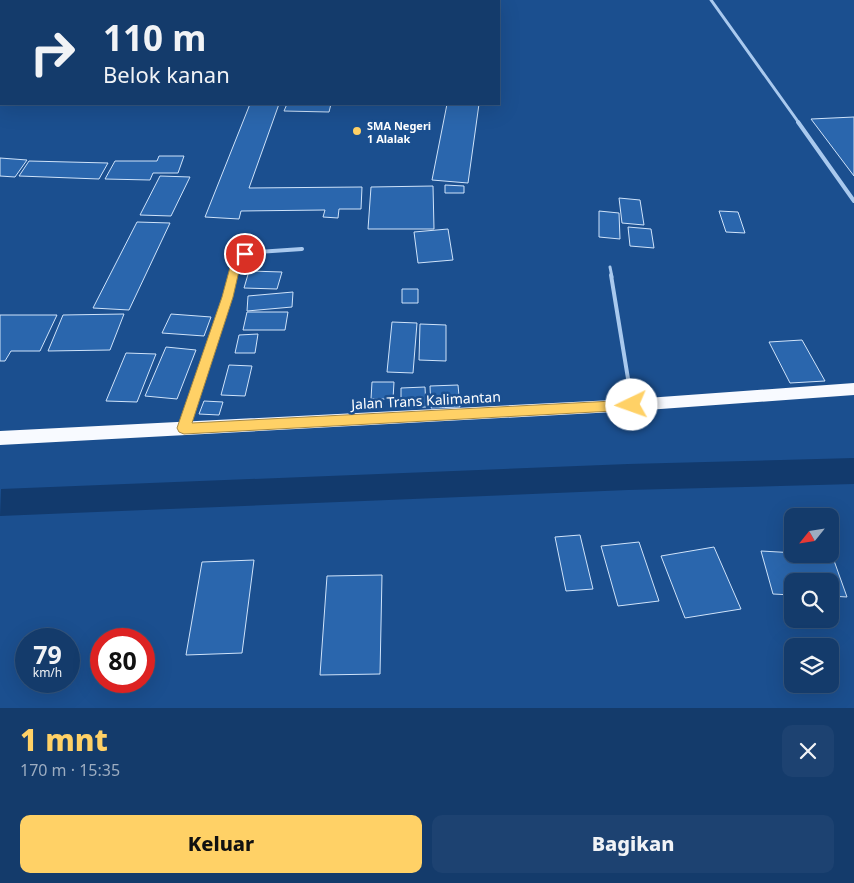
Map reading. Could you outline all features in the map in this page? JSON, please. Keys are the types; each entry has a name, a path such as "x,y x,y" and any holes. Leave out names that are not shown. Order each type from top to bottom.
{"highway":[{"name":"Jalan Trans Kalimantan","path":"0,438 632,405 854,389"}],"street":[{"path":"711,0 854,201"},
{"path":"184,428 227,297 237,260 245,254 302,249"}],"lane":[{"path":"610,266 632,405"}],"building":[{"path":"250,105 279,105 249,188 362,187 361,209 339,209 338,218 323,217 325,210 241,211 239,219 205,217"},
{"path":"287,105 331,105 329,112 284,111"},
{"path":"447,105 479,105 468,183 432,180"},
{"path":"854,117 854,176 811,119"},
{"path":"159,156 184,156 178,173 153,173 150,180 105,179 115,161 157,161"},
{"path":"0,158 27,160 15,177 0,176"},
{"path":"29,161 108,163 99,179 19,176"},
{"path":"160,176 190,177 171,216 140,215"},
{"path":"445,185 464,186 464,193 445,193"},
{"path":"433,186 434,229 368,229 371,187"},
{"path":"619,198 640,200 644,225 622,223"},
{"path":"599,211 619,213 620,239 599,237"},
{"path":"719,211 738,212 745,233 726,232"},
{"path":"137,222 170,223 129,310 93,308"},
{"path":"628,227 651,229 654,248 630,246"},
{"path":"448,229 453,260 418,263 414,232"},
{"path":"249,271 282,272 277,289 244,288"},
{"path":"402,289 418,289 418,303 402,303"},
{"path":"293,292 292,307 247,311 248,296"},
{"path":"247,312 288,312 285,330 243,330"},
{"path":"124,314 110,350 48,351 63,315"},
{"path":"171,314 211,317 204,336 162,333"},
{"path":"0,315 57,315 40,351 11,351 5,361 0,361"},
{"path":"392,322 417,323 413,373 387,372"},
{"path":"420,324 446,325 446,361 419,360"},
{"path":"258,334 255,353 235,353 239,335"},
{"path":"802,340 825,381 790,383 769,342"},
{"path":"166,347 196,350 177,399 145,396"},
{"path":"126,353 156,354 137,402 106,401"},
{"path":"229,365 252,366 245,396 221,395"},
{"path":"372,382 394,382 393,399 371,399"},
{"path":"458,385 460,407 431,408 430,386"},
{"path":"425,387 426,407 401,408 401,388"},
{"path":"204,401 223,402 219,415 199,414"},
{"path":"580,535 593,589 566,591 555,537"},
{"path":"639,542 659,601 618,606 601,546"},
{"path":"714,547 741,609 685,618 661,556"},
{"path":"761,551 784,552 784,563 835,563 838,573 784,573 784,595 773,594"},
{"path":"254,560 242,653 186,655 202,562"},
{"path":"382,575 380,674 320,675 327,576"},
{"path":"839,575 847,597 839,597"}],"waterway":[{"path":"1,503 628,477 854,471"}],"place":[{"name":"SMA Negeri 1 Alalak","path":"357,131"}],"route":[{"path":"245,254 237,260 227,297 184,428 632,405"}]}
